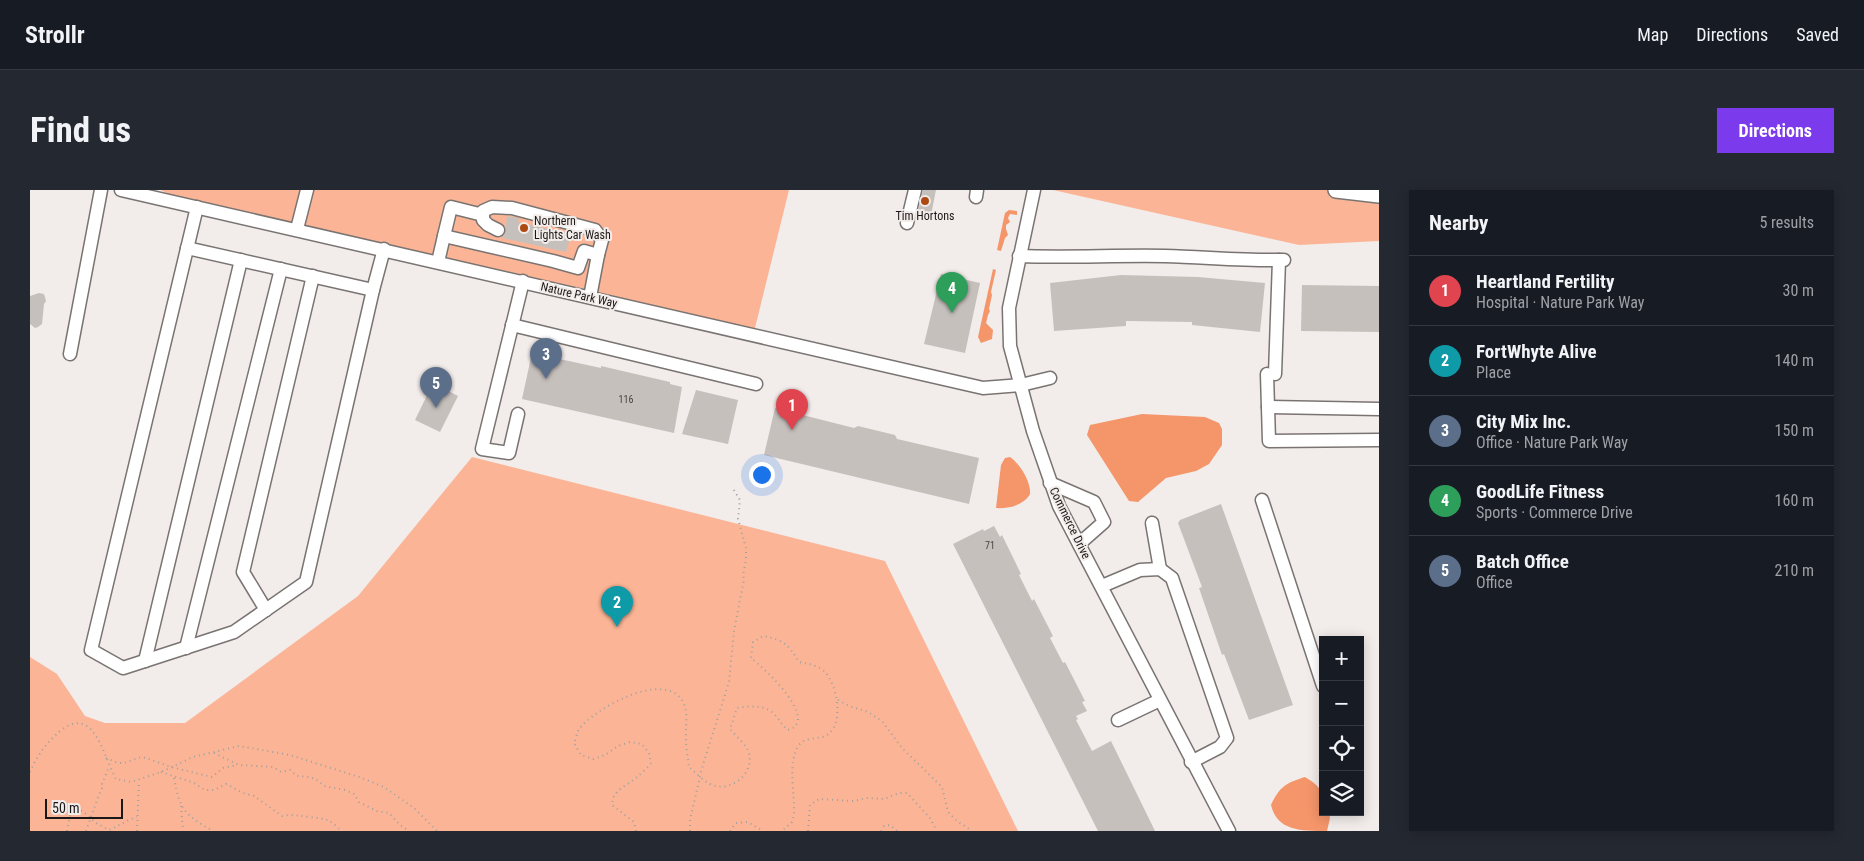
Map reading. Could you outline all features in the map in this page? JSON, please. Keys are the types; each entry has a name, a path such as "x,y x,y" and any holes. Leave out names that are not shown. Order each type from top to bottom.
{"main road":[{"path":"1336,190 1379,194"}],"street":[{"path":"70,354 101,190"},
{"name":"Nature Park Way","path":"121,190 983,388 1021,386 1050,378"},
{"path":"297,229 307,190"},
{"path":"907,223 915,190"},
{"name":"Commerce Drive","path":"1034,190 1009,308 1010,346 1050,483 1059,506 1102,586 1191,762 1229,831"},
{"path":"197,207 91,650 123,668 234,632 306,582 384,249"},
{"path":"438,262 451,207 483,215"},
{"path":"498,230 483,220 483,211 492,207 512,208 595,230 602,240 590,297"},
{"path":"444,236 578,268 584,252 598,255"},
{"path":"187,248 373,290"},
{"path":"1019,256 1073,258 1165,256 1282,260 1268,407 1268,442 1379,440"},
{"path":"145,661 241,260"},
{"path":"186,648 280,269"},
{"path":"266,610 243,572 313,276"},
{"path":"518,414 509,453 482,449 523,282"},
{"path":"512,325 756,384"},
{"path":"1268,407 1379,409"},
{"path":"1050,483 1094,502 1104,522 1079,544"},
{"path":"1262,500 1321,681"},
{"path":"1152,523 1160,569"},
{"path":"1102,586 1140,570 1160,569 1172,578 1227,738 1220,747 1191,762"},
{"path":"1118,720 1160,700"}],"path":[{"path":"690,831 690,820 700,776 728,682 734,631 744,580 742,575 746,560 746,548 738,519 740,500 732,487"},
{"path":"636,831 634,822 612,805 612,799 617,791 638,777 651,763 649,753 642,744 630,742 593,759 581,755 574,743 579,729 608,705 629,696 651,690 671,691 683,701 686,713 689,767 711,785 724,786 739,780 747,772 750,762 749,751 730,729 737,708 748,706 765,708 775,714 788,730 795,727 798,720 796,710 775,679 751,658 752,642 763,636 779,639 791,650 799,662 816,666 826,672 836,699 837,720 834,727 827,735 810,738 800,744 794,758 794,814 792,822 782,831"},
{"path":"836,699 849,706 868,712 882,721 902,748 942,787 948,812 972,831"},
{"path":"30,772 51,739 69,725 82,722 88,726 98,740 116,779 131,782 171,768 193,757 239,746 290,754 384,787 414,808 438,831"},
{"path":"213,752 240,765"},
{"path":"106,758 118,763 124,763 141,757 171,768 212,777 223,768 240,765 273,767 281,772 290,770 297,776 309,777 324,786 345,790 354,794 359,802 377,812 389,813 400,825 409,831"},
{"path":"86,831 109,767"},
{"path":"160,772 194,783 205,790 214,790 226,784 254,796 282,816 319,817 335,824 341,831"},
{"path":"173,777 177,799 180,804 190,817 213,831"},
{"path":"137,831 138,780"},
{"path":"808,831 810,805 818,799 853,801 867,798 884,799 899,793 908,793 930,818 937,831"},
{"path":"180,804 183,831"},
{"path":"67,831 73,810 83,811 96,823 108,830 120,826 126,820 137,817"},
{"path":"730,831 736,824 748,822 762,831"},
{"path":"881,831 884,826 890,824 897,831"}],"shaded area":[{"path":"161,190 789,190 753,336 188,205"},
{"path":"1053,190 1379,190 1379,241 1299,245"},
{"path":"1009,210 1017,211 1017,215 1010,214 1008,218 1010,222 1006,225 1006,229 1008,235 1005,238 1001,251 997,250 1005,213"},
{"path":"993,269 996,270 991,292 990,311 986,323 993,330 992,339 981,343 978,337"},
{"path":"1142,414 1205,417 1219,423 1222,429 1222,445 1209,464 1196,471 1166,478 1138,502 1129,501 1087,435 1090,425"},
{"path":"472,457 885,561 1018,831 30,831 30,657 57,674 85,716 105,723 185,723 358,596"},
{"path":"1010,457 1024,474 1029,484 1030,494 1024,501 1015,506 996,508 1001,465 1005,458"},
{"path":"1305,777 1319,788 1319,816 1330,816 1327,831 1308,831 1292,828 1284,825 1274,814 1271,805 1277,793 1293,781"}],"building":[{"name":"Tim Hortons","path":"923,190 936,190 931,215 918,212"},
{"name":"Northern Lights Car Wash","path":"507,216 519,218 518,222 571,234 566,252 502,238 505,233"},
{"path":"941,274 980,283 965,353 924,344"},
{"path":"1121,275 1198,277 1265,283 1260,332 1192,325 1192,322 1126,321 1126,326 1054,331 1050,283"},
{"path":"1302,285 1379,286 1379,332 1301,331"},
{"path":"39,293 44,294 46,301 42,324 35,328 30,324 30,296"},
{"path":"532,353 601,368 601,366 670,382 670,384 682,387 674,433 522,399"},
{"path":"433,383 458,396 440,432 415,420"},
{"path":"696,390 738,400 728,444 682,434"},
{"path":"775,408 854,428 858,426 895,435 897,439 979,458 969,504 764,455"},
{"path":"1221,504 1293,705 1249,720 1224,654 1222,655 1199,588 1202,587 1178,523 1180,520"},
{"path":"994,526 1000,537 1002,535 1032,601 1034,599 1053,636 1050,638 1085,701 1082,702 1087,711 1076,716 1078,719 1076,720 1092,751 1111,741 1155,831 1098,831 953,544 983,529 984,531"}],"place":[{"name":"Tim Hortons","path":"925,201"},
{"name":"Northern Lights Car Wash","path":"524,228"},
{"name":"GoodLife Fitness","path":"952,313"},
{"name":"City Mix Inc.","path":"546,379"},
{"name":"Batch Office","path":"436,408"},
{"name":"Heartland Fertility","path":"792,430"},
{"name":"FortWhyte Alive","path":"617,627"}]}
